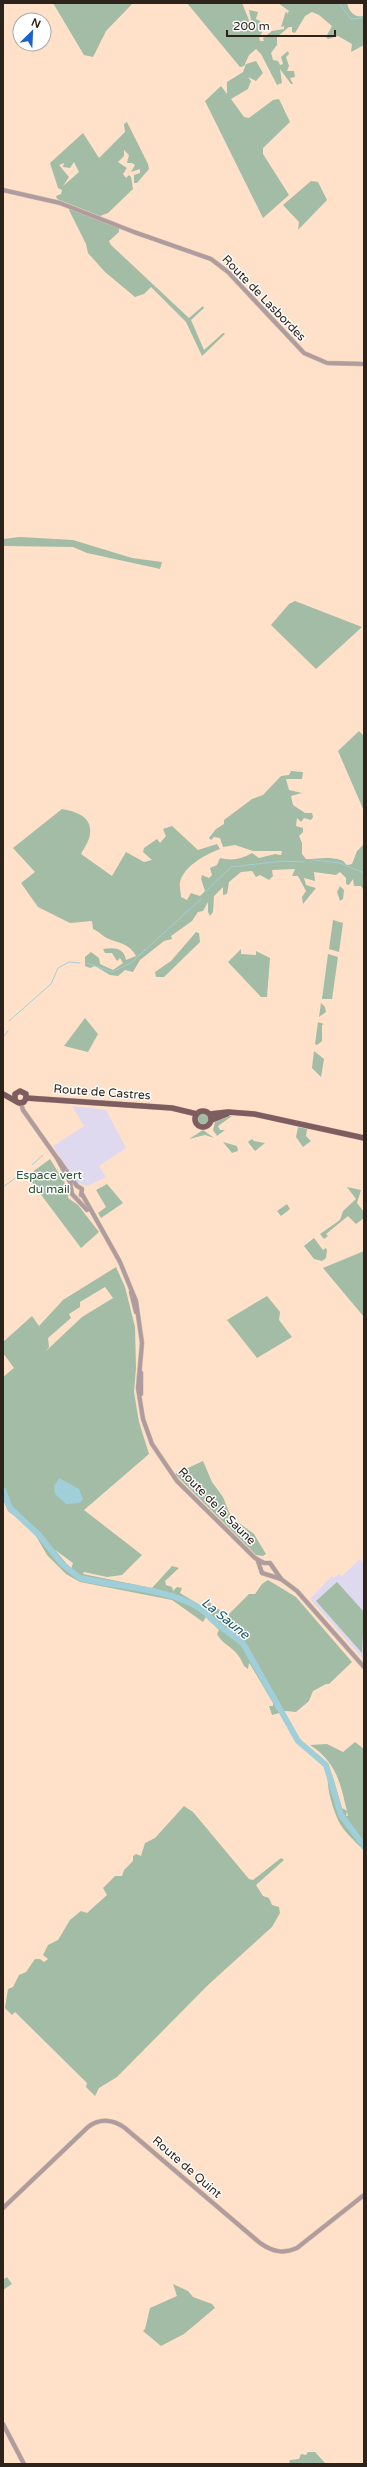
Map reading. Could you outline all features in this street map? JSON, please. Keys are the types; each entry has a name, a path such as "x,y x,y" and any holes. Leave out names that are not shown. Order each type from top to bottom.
{"main road":[{"path":"3,1090 15,1097 21,1103 26,1098"},
{"name":"Route de Castres","path":"15,1097 22,1091 26,1098 177,1109 197,1114"},
{"path":"3,1094 15,1097"},
{"path":"177,1109 195,1122 198,1126 205,1128 210,1125 212,1120 232,1112"},
{"path":"195,1122 197,1114 203,1111 210,1114 232,1112 270,1117 364,1138"},
{"path":"210,1114 212,1120"}],"street":[{"name":"Route de Lasbordes","path":"3,190 60,203 216,262 292,343 309,357 327,363 364,364"},
{"name":"Route de la Saune","path":"21,1103 23,1110 57,1158 77,1186 82,1189 82,1194 93,1216 115,1252 130,1287 142,1343 140,1371 142,1384 140,1396 145,1428 158,1456 171,1474 262,1565 262,1573 281,1579"},
{"name":"Route de la Saune","path":"57,1158 72,1194 93,1216"},
{"path":"71,1189 77,1186"},
{"path":"75,1197 82,1194"},
{"name":"Route de la Saune","path":"262,1565 270,1564 281,1579 304,1598 364,1667"},
{"path":"268,1574 273,1569"},
{"name":"Route de Quint","path":"3,2208 95,2122 106,2121 122,2126 260,2243 275,2251 287,2251 297,2248 364,2195"},
{"path":"3,2424 24,2464"}],"shaded area":[{"path":"72,1106 106,1110 126,1148 99,1166 106,1177 87,1186 76,1182 53,1146 84,1126"},
{"path":"360,1559 364,1563 364,1660 310,1599 332,1576 334,1578 339,1574 342,1576"}],"green space":[{"path":"53,3 133,3 106,31 93,57 84,55"},
{"path":"187,3 242,3 253,30 249,10 258,12 256,19 260,21 262,33 259,36 260,41 264,41 263,38 272,31 284,29 284,26 281,27 286,11 287,14 289,11 278,3 347,3 353,14 364,16 364,45 351,52 352,44 338,36 328,39 326,37 332,26 319,15 312,12 305,16 295,33 292,32 292,27 289,27 277,37 277,45 271,53 273,60 278,61 280,65 283,64 281,57 288,51 289,54 286,57 289,66 287,71 294,71 295,77 290,78 293,84 291,84 280,69 282,83 277,85 261,54 256,49 249,55 244,66 240,67"},
{"path":"256,61 263,73 256,81 248,77 251,81 248,89 231,99 244,117 249,118 273,100 279,99 290,122 263,148 263,154 289,195 263,218 205,101 221,86 227,94 227,82 243,72 246,64"},
{"path":"127,122 148,164 149,169 137,183 134,183 134,175 140,173 140,169 131,172 135,165 132,163 127,163 129,155 124,150 124,156 118,162 127,168 123,174 126,178 129,175 131,177 133,189 108,213 100,216 57,199 56,196 61,194 62,190 58,188 50,163 83,133 99,158 125,132 124,124","holes":["74,162 79,172 63,186 69,177 59,165 64,163 63,167 70,168"]},
{"path":"311,181 318,182 327,200 298,230 299,222 283,205"},
{"path":"70,207 119,228 119,232 109,241 111,245 189,318 203,306 204,308 191,320 204,350 223,333 225,334 202,356 186,322 151,287 144,294 135,297 105,272 88,253 86,244 69,210"},
{"path":"20,537 73,540 132,558 162,562 160,569 87,553 73,547 3,546 3,539"},
{"path":"295,601 362,627 316,669 271,625 289,604"},
{"path":"359,731 364,736 364,811 338,751"},
{"path":"291,771 303,772 302,779 286,779 289,790 302,793 291,796 293,805 305,813 312,813 313,817 311,820 304,818 301,822 297,818 296,826 303,828 303,832 299,836 302,843 302,854 306,859 332,858 342,860 348,865 352,864 357,851 364,844 363,889 361,886 354,886 353,879 349,885 346,884 346,878 340,872 336,875 314,872 315,881 304,878 306,885 316,888 303,904 302,897 306,891 298,876 292,876 295,869 272,870 273,876 269,880 260,875 256,877 252,871 241,872 229,882 227,894 223,895 223,887 214,896 213,912 210,916 208,912 208,902 203,911 198,912 192,921 171,936 172,939 164,941 140,960 133,972 125,970 118,976 110,975 95,966 90,968 85,966 85,957 91,952 99,958 100,964 113,970 123,963 120,958 117,961 112,953 105,953 103,949 118,949 123,953 126,960 136,956 131,949 124,944 107,938 93,929 92,921 70,923 38,907 21,883 35,872 13,848 62,809 81,815 88,822 90,827 90,836 81,854 112,876 126,852 144,862 152,860 143,852 144,848 157,839 160,843 166,836 163,829 172,826 198,850 217,844 220,849 196,861 182,876 180,882 181,897 187,900 191,893 200,896 205,891 201,879 202,875 209,878 212,875 210,868 217,865 220,858 237,859 252,853 259,858 275,854 281,855 282,851 253,851 235,845 223,847 220,838 214,837 211,840 209,838 216,829 224,824 224,820 252,799 263,795 281,776 289,775"},
{"path":"340,886 344,890 343,899 340,901 337,892"},
{"path":"333,920 343,923 339,952 329,949"},
{"path":"196,932 199,933 200,942 164,977 156,977 155,972 171,961"},
{"path":"241,949 241,954 256,955 256,951 270,958 267,997 261,997 228,962"},
{"path":"328,954 338,957 332,999 322,999"},
{"path":"321,1003 325,1007 326,1012 319,1017"},
{"path":"85,1018 98,1034 88,1052 64,1046"},
{"path":"318,1022 324,1024 322,1025 322,1041 317,1045 315,1044"},
{"path":"314,1051 324,1059 321,1077 312,1068"},
{"path":"205,1113 208,1114 208,1124 201,1125 198,1124 197,1117 198,1114"},
{"path":"232,1116 218,1126 220,1130 225,1130 217,1136 213,1130 215,1122"},
{"path":"298,1127 307,1129 306,1136 311,1141 303,1147 296,1137"},
{"path":"203,1130 214,1138 205,1135 189,1139"},
{"path":"252,1139 254,1141 265,1143 255,1151 248,1142"},
{"path":"223,1142 237,1146 238,1151 232,1153"},
{"name":"Espace vert du mail","path":"50,1159 68,1188 68,1198 78,1205 99,1232 81,1248 27,1176"},
{"path":"107,1184 123,1203 101,1218 98,1213 106,1207 96,1190"},
{"path":"347,1187 361,1190 357,1203 364,1212 364,1218 356,1224 348,1216 326,1234 328,1236 324,1239 320,1234 340,1220 343,1211 356,1199"},
{"path":"287,1204 290,1209 281,1216 277,1211"},
{"path":"314,1238 323,1250 326,1248 327,1250 326,1258 322,1261 314,1259 304,1246"},
{"path":"364,1251 364,1317 323,1268"},
{"path":"116,1267 125,1287 135,1327 136,1368 134,1392 139,1422 149,1454 84,1510 142,1555 122,1575 107,1577 84,1572 83,1574 152,1588 172,1566 179,1568 165,1581 166,1585 172,1587 173,1591 177,1587 182,1588 180,1593 205,1608 209,1602 225,1614 227,1612 229,1614 249,1594 255,1594 262,1584 268,1580 296,1597 352,1662 329,1684 326,1684 313,1691 309,1701 296,1712 286,1711 272,1715 269,1706 273,1706 273,1703 250,1664 249,1663 248,1669 244,1666 238,1655 217,1634 219,1630 206,1617 203,1622 172,1600 80,1582 66,1574 47,1555 36,1536 28,1526 8,1511 3,1499 3,1377 14,1368 3,1353 3,1342 32,1316 39,1326 63,1300","holes":["105,1287 113,1298 82,1317 46,1351 49,1347 48,1338 71,1318 69,1314 80,1307 80,1302","55,1550 73,1563 71,1569"]},
{"path":"267,1296 280,1312 279,1320 292,1337 257,1358 227,1320"},
{"path":"203,1461 212,1482 223,1497 231,1517 254,1534 266,1554 263,1556 256,1555 175,1474"},
{"path":"337,1582 364,1612 362,1653 316,1601"},
{"path":"355,1742 364,1749 364,1851 347,1834 339,1822 330,1798 328,1773 332,1774 342,1808 347,1811 337,1776 332,1767 327,1759 310,1745 327,1744 343,1752"},
{"path":"184,1806 193,1812 249,1879 253,1880 281,1858 284,1860 256,1885 263,1896 269,1898 272,1905 279,1907 280,1913 272,1927 208,1985 117,2077 99,2088 95,2096 86,2087 87,2083 15,2012 12,2015 5,2008 8,1989 13,1987 19,1975 26,1972 35,1959 40,1959 44,1962 48,1959 43,1955 48,1945 58,1940 70,1920 81,1911 87,1913 107,1895 103,1888 115,1876 122,1876 124,1870 133,1861 133,1856 136,1854 141,1856 145,1843 155,1838"},
{"path":"7,2277 12,2284 3,2290 3,2280"},
{"path":"173,2284 188,2291 193,2297 212,2304 215,2308 184,2334 161,2346 143,2331 145,2329 150,2308 177,2296"},
{"path":"308,2452 315,2452 326,2464 289,2464 290,2460 299,2459 301,2454 306,2455"}],"water":[{"path":"59,1478 79,1489 83,1499 80,1503 66,1504 55,1494 54,1486"}],"waterway":[{"path":"339,3 351,19 364,18"},
{"path":"312,860 340,863 364,873"},
{"path":"206,891 231,867 283,861 304,862"},
{"path":"87,963 112,972 131,963 202,898"},
{"path":"9,1021 51,984 58,968 69,962 80,963"},
{"path":"3,1037 8,1031"},
{"path":"32,1165 43,1155"},
{"path":"3,1187 18,1176"},
{"name":"La Saune","path":"3,1490 10,1508 39,1535 62,1564 80,1578 156,1592 184,1600 202,1610 244,1645 298,1741 326,1765 341,1815 364,1846"}]}
